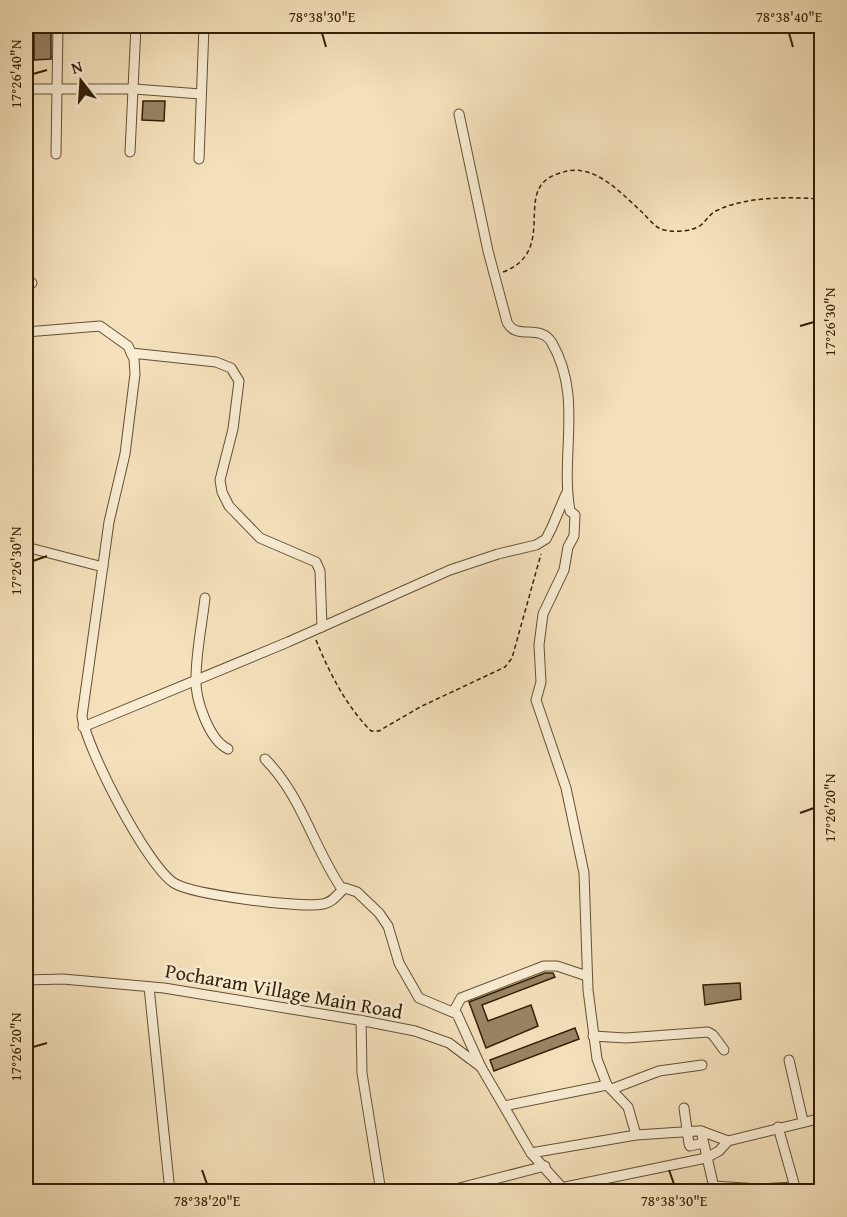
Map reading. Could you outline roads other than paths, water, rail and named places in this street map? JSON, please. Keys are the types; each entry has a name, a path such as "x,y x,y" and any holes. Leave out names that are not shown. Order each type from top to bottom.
{"street":[{"path":"56,154 59,89 58,26"},
{"path":"130,152 136,26"},
{"path":"199,159 204,26"},
{"path":"26,89 134,89 201,94"},
{"path":"459,114 494,276 510,329 543,333 550,339 563,365 572,418 567,492 570,511 575,514 574,536 568,547 564,570 543,614 539,645 541,682 536,700 566,788 584,873 588,934 587,976 593,1036 609,1087 628,1107 636,1135"},
{"path":"26,332 100,326 119,338 131,352 135,374 130,419 103,567 82,716 83,727 96,761 122,811 173,882 188,888 246,898 306,904 331,902 342,889 348,888 357,892 379,913 388,926 399,963 419,998 454,1011 464,1023 481,1067"},
{"path":"131,352 216,362 231,368 239,381 233,429 220,480 222,492 229,506 260,538 316,562 320,571 322,627"},
{"path":"83,727 322,627 450,570 498,554 536,545 546,539 567,492"},
{"path":"26,547 103,567"},
{"path":"205,598 195,681 209,730 214,740 228,749"},
{"path":"265,759 274,768 307,818 320,854 342,889"},
{"path":"454,1011 461,998 544,966 557,966 587,976"},
{"name":"Pocharam Village Main Road","path":"26,980 63,979 149,987 361,1020 415,1031 448,1043 481,1067 531,1153 564,1189"},
{"path":"149,987 170,1191"},
{"path":"361,1020 362,1073 381,1191"},
{"path":"593,1036 626,1038 708,1032 724,1050"},
{"path":"789,1059 803,1121"},
{"path":"504,1106 609,1087 659,1071 702,1065"},
{"path":"684,1108 690,1146 703,1143"},
{"path":"541,1191 564,1189 706,1158 720,1151 728,1141 822,1118"},
{"path":"701,1131 714,1189 795,1189 778,1127"},
{"path":"531,1153 636,1135 686,1131 701,1131 728,1141"},
{"path":"444,1191 466,1190 545,1166"}]}
